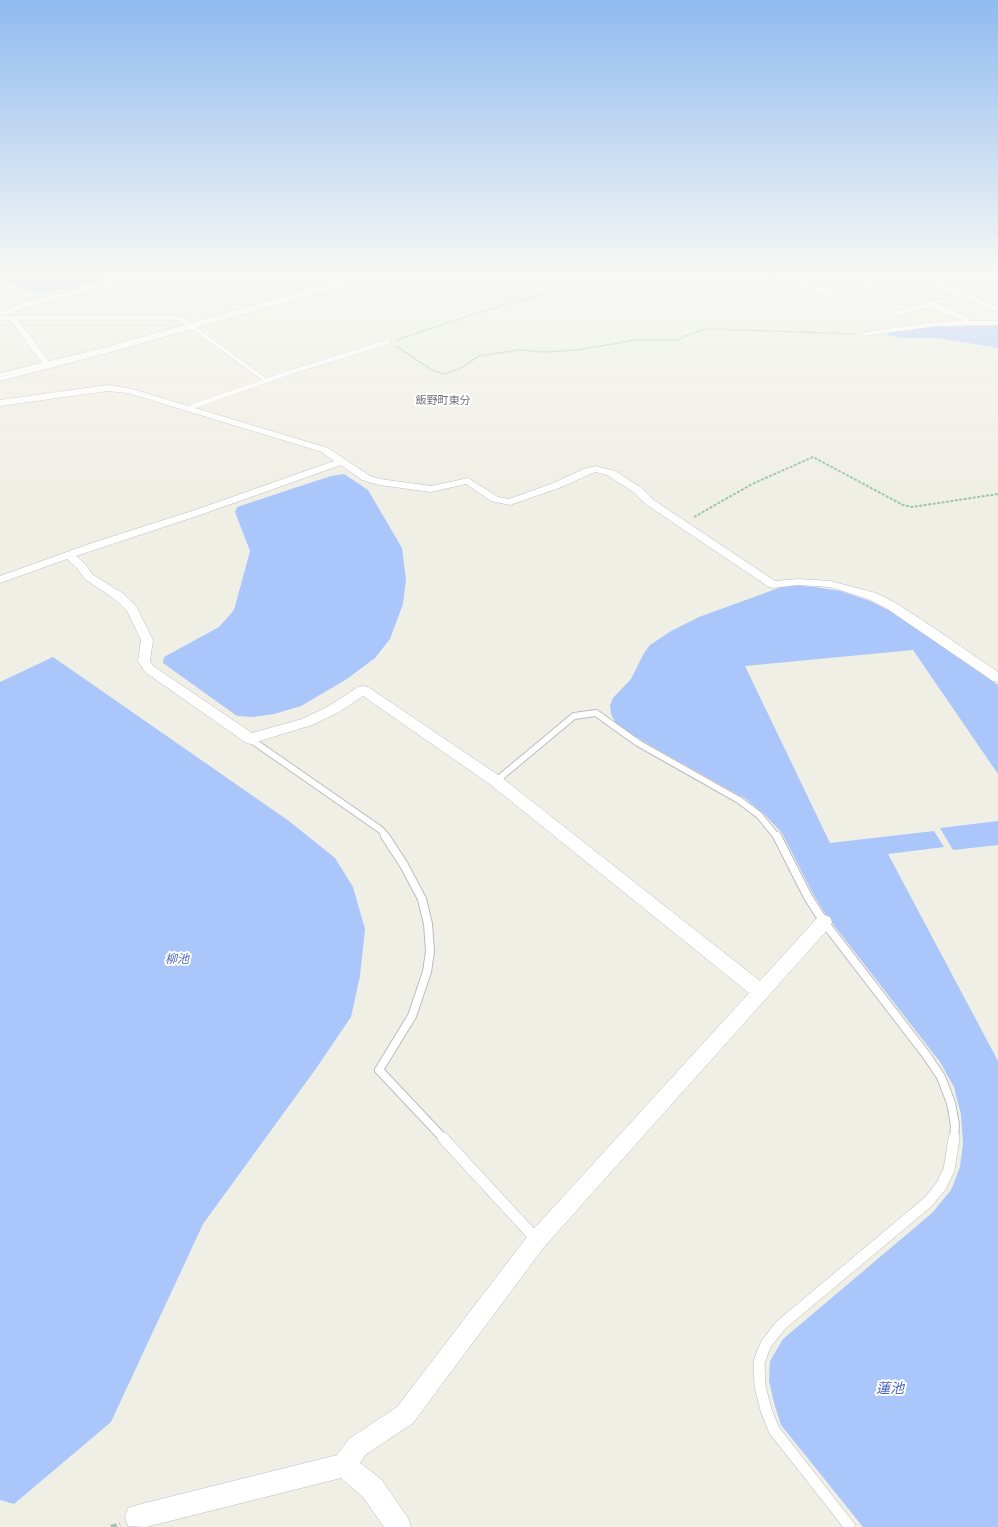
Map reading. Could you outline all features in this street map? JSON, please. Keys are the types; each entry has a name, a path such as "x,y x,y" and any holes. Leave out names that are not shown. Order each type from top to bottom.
{"main road":[{"path":"0,377 120,346"}],"street":[{"path":"34,346 48,365"},
{"path":"0,403 108,388 142,394 324,450 343,461 366,478 379,482 431,488 468,481 495,499 510,502 555,486 587,471 595,469 611,473 636,489 651,503 681,524 772,585 798,582 830,584 872,596 890,605 915,621 998,678"},
{"path":"0,580 343,461"},
{"path":"69,555 81,566 89,577 120,597 132,609 147,640 144,661 148,668 250,739 307,722 334,709 364,690 496,781 760,991"},
{"path":"138,1517 344,1465 358,1447 405,1414 537,1240 760,991 824,922"},
{"path":"344,1465 372,1488 399,1527"}],"lane":[{"path":"219,346 267,381"},
{"path":"188,408 375,346"},
{"path":"496,781 574,716 596,713 638,743 734,797 759,816 772,830 784,849 808,897 824,922 927,1056 941,1077 951,1103 955,1125 954,1147 949,1170 941,1186 928,1202 781,1325 766,1344 759,1362 760,1386 766,1410 774,1430 850,1527"},
{"path":"250,739 380,830 404,865 422,899 428,924 430,951 427,972 412,1016 379,1070 537,1240"}],"path":[{"path":"396,346 432,370 444,374 459,369 479,356 519,350 545,352 578,350 599,346"},
{"path":"681,524 752,484 813,457 903,505 922,506 998,494"}],"water":[{"path":"344,474 368,490 402,548 406,579 403,604 390,639 375,658 347,679 301,706 274,714 253,717 237,716 163,663 164,657 219,627 234,610 250,551 235,512 237,507 331,476"},
{"name":"蓮池","path":"787,585 840,591 870,601 894,613 998,685 998,774 913,650 745,666 830,843 934,831 944,847 888,854 998,1061 998,1527 863,1527 781,1425 769,1381 770,1361 783,1339 932,1213 951,1190 960,1167 963,1143 961,1115 954,1087 940,1062 826,915 813,894 782,833 764,814 746,799 623,729 615,722 611,714 610,705 613,698 631,679 644,653 650,645 671,631 699,617"},
{"name":"柳池","path":"53,657 289,821 335,858 353,887 365,929 360,976 351,1017 315,1070 203,1224 111,1422 14,1504 0,1500 0,682"},
{"path":"998,821 998,845 953,850 940,828"}],"district":[{"name":"飯野町東分","path":"443,401"}]}
